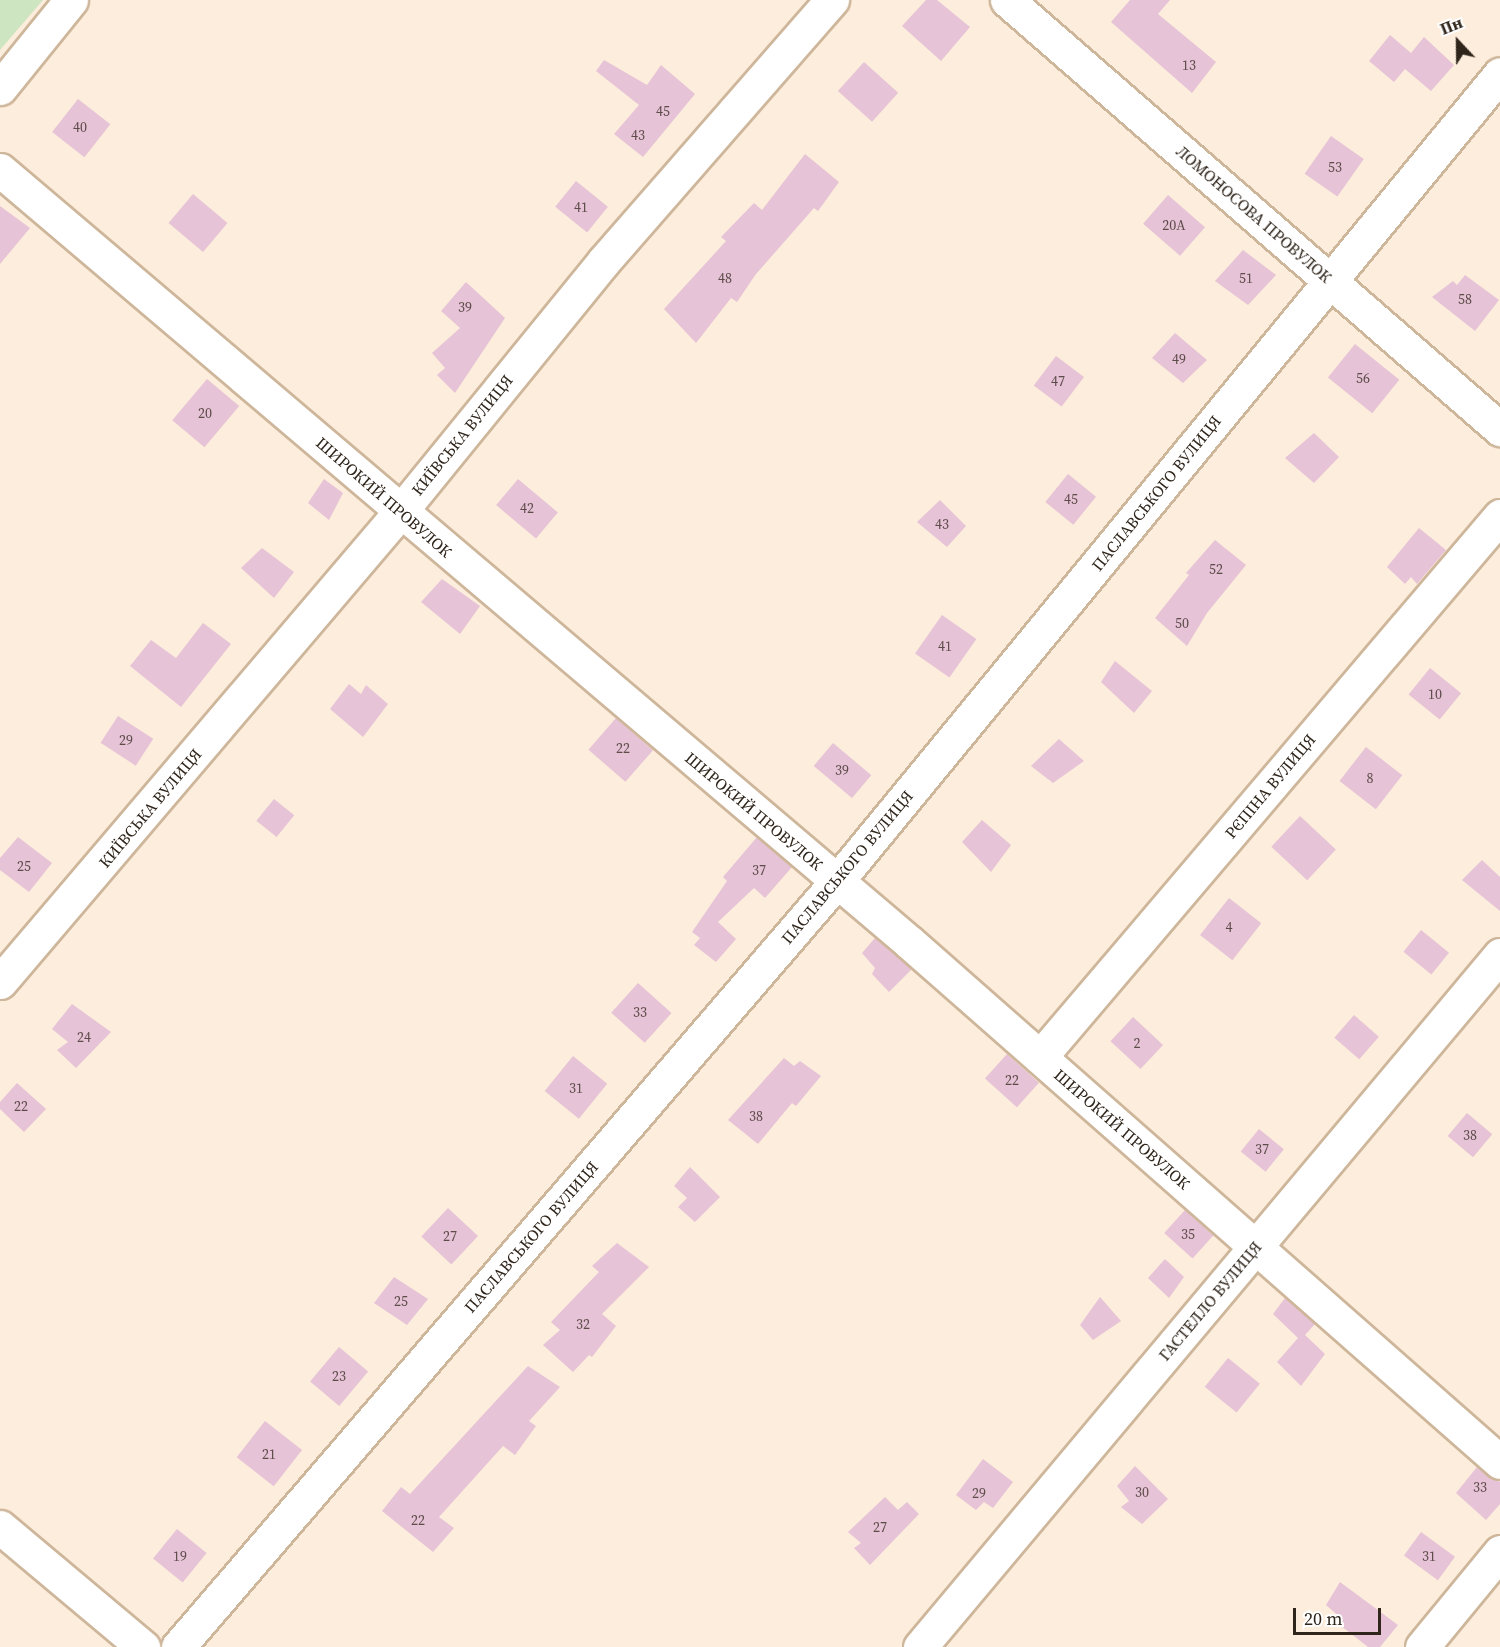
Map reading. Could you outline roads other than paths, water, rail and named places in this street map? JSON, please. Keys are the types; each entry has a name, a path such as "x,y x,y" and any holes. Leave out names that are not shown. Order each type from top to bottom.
{"street":[{"path":"0,88 71,0"},
{"name":"КИЇВСЬКА ВУЛИЦЯ","path":"0,981 400,512 604,261 832,0"},
{"name":"ЛОМОНОСОВА ПРОВУЛОК","path":"1006,0 1500,429"},
{"name":"ПАСЛАВСЬКОГО ВУЛИЦЯ","path":"178,1647 837,881 1500,74"},
{"name":"ШИРОКИЙ ПРОВУЛОК","path":"0,170 837,881 1500,1462"},
{"name":"РЄПІНА ВУЛИЦЯ","path":"1040,1057 1500,516"},
{"name":"ГАСТЕЛЛО ВУЛИЦЯ","path":"920,1647 1500,955"},
{"path":"0,1527 142,1647"},
{"path":"1422,1647 1500,1552"}]}
